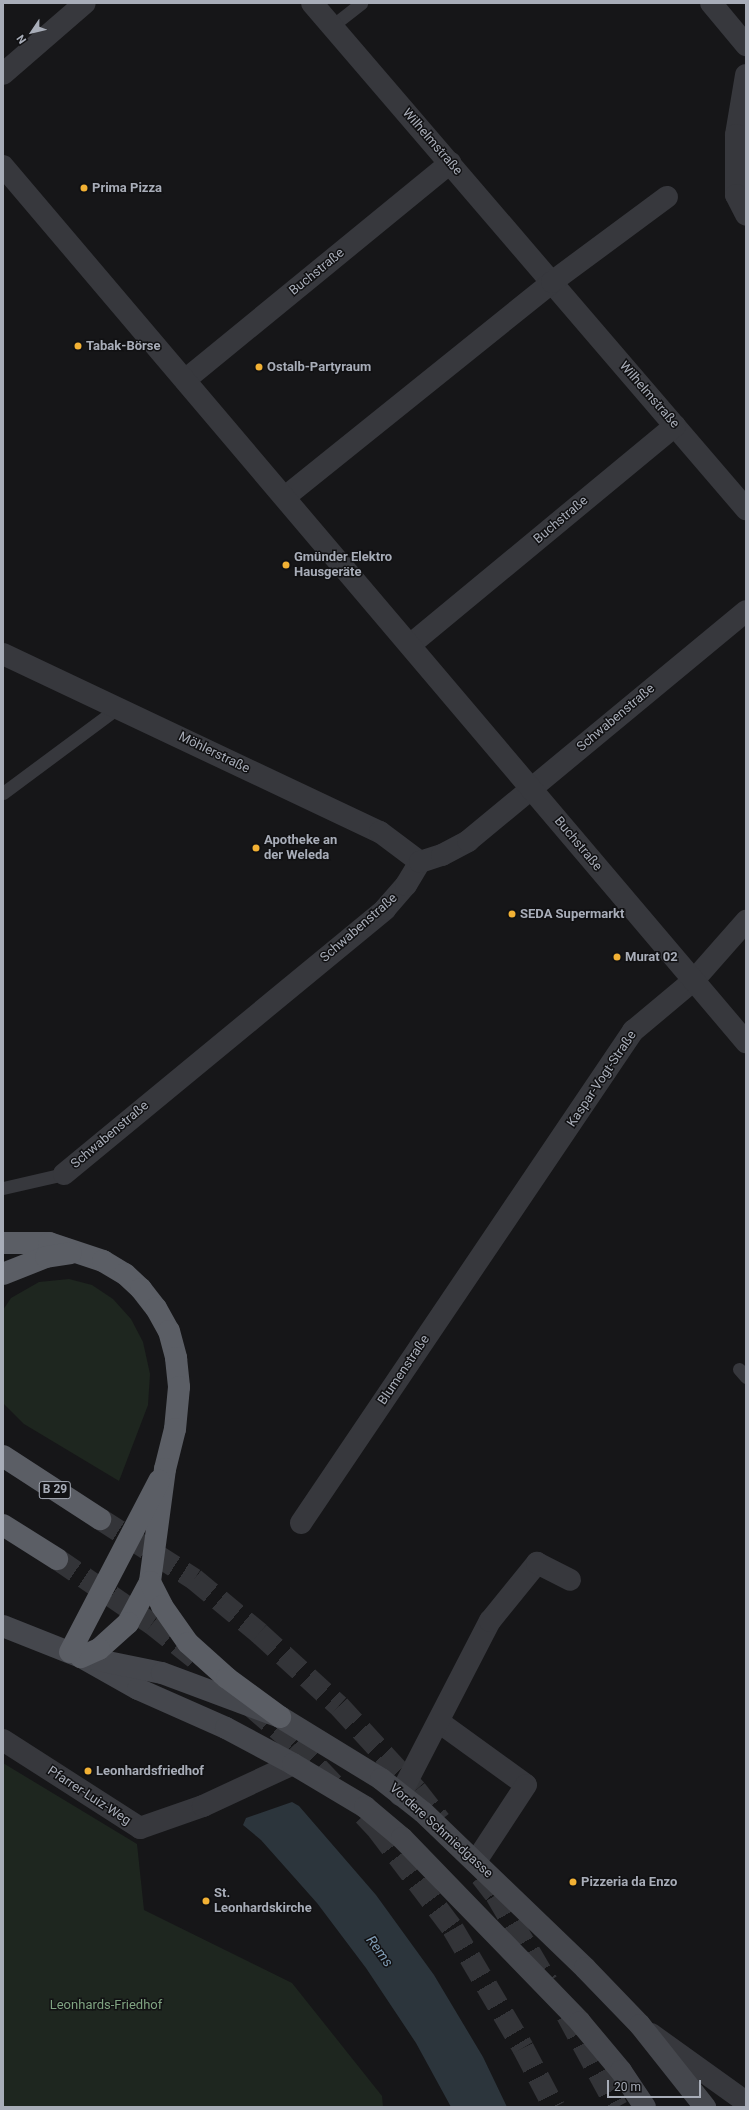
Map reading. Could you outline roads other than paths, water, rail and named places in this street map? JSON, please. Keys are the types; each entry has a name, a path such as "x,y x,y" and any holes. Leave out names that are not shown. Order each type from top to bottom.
{"highway":[{"path":"3,1243 49,1243 80,1252 103,1261 125,1274 156,1308 168,1331 176,1358 179,1387 175,1429 165,1469 150,1582 128,1623 99,1649 75,1654"},
{"path":"3,1274 46,1257 80,1252"},
{"name":"B 29","path":"5,1456 100,1519"},
{"path":"75,1654 165,1469"},
{"path":"3,1525 57,1559"},
{"path":"150,1582 162,1606 192,1647 227,1678 280,1717"}],"main road":[{"path":"3,1626 75,1654 138,1689 226,1728 293,1764 365,1807 402,1838 580,2022 621,2071 644,2107"},
{"name":"Vordere Schmiedgasse","path":"75,1654 162,1673 280,1717 382,1779 476,1861 585,1968 640,2025 705,2107"}],"street":[{"path":"3,74 85,3"},
{"name":"Wilhelmstraße","path":"312,3 746,509"},
{"path":"721,7 746,45"},
{"path":"746,74 736,135 736,195 746,215"},
{"name":"Buchstraße","path":"185,380 450,163"},
{"name":"Buchstraße","path":"3,166 746,1042"},
{"path":"285,497 552,282 667,197"},
{"name":"Buchstraße","path":"410,646 675,426"},
{"name":"Schwabenstraße","path":"64,1174 385,909 406,885 420,862 442,855 468,841 746,611"},
{"name":"Möhlerstraße","path":"3,654 119,707 380,832 420,862"},
{"name":"Kaspar-Vogt-Straße","path":"507,1217 633,1031 694,980 746,921"},
{"name":"Blumenstraße","path":"301,1523 507,1217"},
{"path":"400,1794 439,1722 490,1621 537,1563 570,1580"},
{"path":"439,1722 526,1784 476,1861"},
{"name":"Pfarrer-Luiz-Weg","path":"3,1740 140,1828 203,1806 293,1764"},
{"path":"640,2025 746,2102"}],"lane":[{"path":"332,26 361,3"},
{"path":"3,793 119,707"},
{"path":"3,1188 64,1174"}],"water":[{"name":"Rems","path":"292,1802 299,1806 376,1895 434,1975 483,2057 507,2107 451,2107 416,2043 366,1968 317,1903 261,1840 243,1825 246,1818"}],"tunnel":[{"path":"100,1519 194,1579 259,1633 339,1706 416,1790 440,1821"},
{"path":"57,1559 152,1624 196,1659"},
{"path":"252,1707 295,1744 334,1785"},
{"path":"364,1815 378,1830 453,1929 523,2048 554,2107"},
{"path":"481,1876 496,1895 547,1982"},
{"path":"567,2015 617,2107"}],"place":[{"name":"Prima Pizza","path":"84,188"},
{"name":"Tabak-Börse","path":"78,346"},
{"name":"Ostalb-Partyraum","path":"259,367"},
{"name":"Gmünder Elektro Hausgeräte","path":"286,565"},
{"name":"Apotheke an der Weleda","path":"256,848"},
{"name":"SEDA Supermarkt","path":"512,914"},
{"name":"Murat 02","path":"617,957"},
{"name":"Leonhardsfriedhof","path":"88,1771"},
{"name":"Pizzeria da Enzo","path":"573,1882"},
{"name":"St. Leonhardskirche","path":"206,1901"}],"park label":[{"name":"Leonhards-Friedhof","path":"106,2005"}]}
